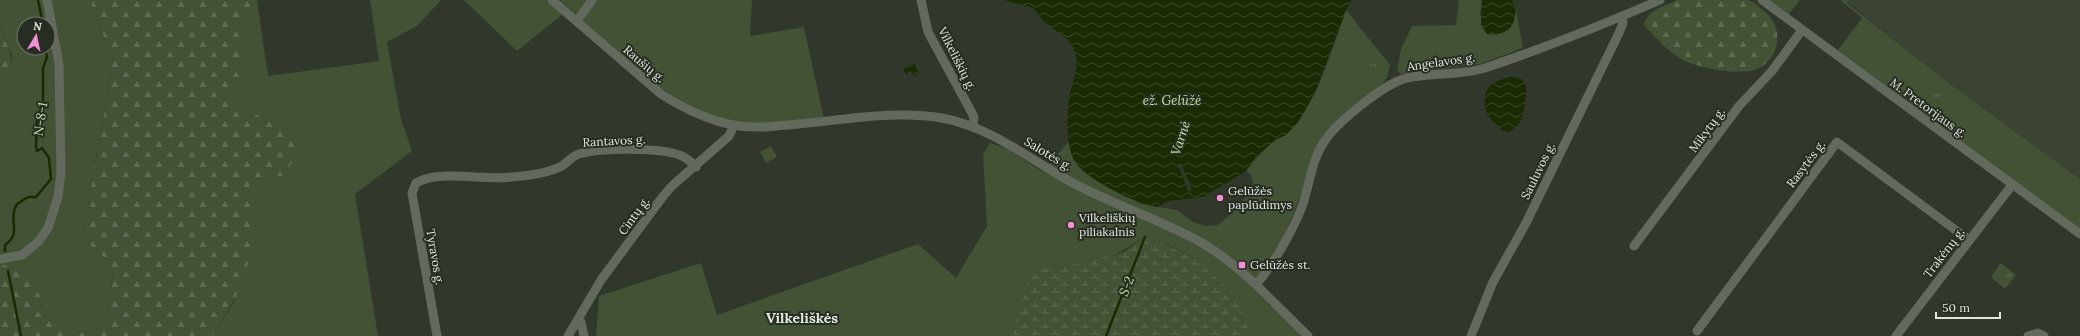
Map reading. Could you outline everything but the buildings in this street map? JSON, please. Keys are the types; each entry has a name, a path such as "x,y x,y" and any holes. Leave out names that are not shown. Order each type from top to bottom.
{"street":[{"path":"0,259 22,255 38,242 48,228 58,197 61,173 59,64 47,0"},
{"name":"Raušių g.","path":"552,0 661,94 698,114 734,125"},
{"path":"577,21 592,0"},
{"name":"Vilkeliškių g.","path":"922,0 928,32 972,113 974,118 973,126"},
{"name":"Angelavos g.","path":"1256,285 1293,227 1303,202 1319,149 1326,139 1346,118 1389,85 1408,78 1483,68 1621,17 1660,0"},
{"name":"M. Pretorijaus g.","path":"1762,0 2080,234"},
{"name":"Sauluvos g.","path":"1471,336 1493,282 1526,224 1619,33 1623,23 1621,17"},
{"name":"Mikytų g.","path":"1634,246 1739,106 1772,71 1802,30"},
{"name":"Salotės g.","path":"734,125 774,126 905,116 942,118 973,126 1024,153 1079,186 1184,233 1204,244 1224,258 1256,285 1308,336"},
{"name":"Cintų g.","path":"568,336 601,280 664,196 673,185 696,167 729,136 734,125"},
{"name":"Rasytės g.","path":"1697,331 1837,142 1969,240"},
{"name":"Rantavos g.","path":"416,182 423,178 442,177 510,178 553,169 581,154 635,149 673,153 686,159 696,167"},
{"name":"Tyravos g.","path":"416,182 412,193 437,336"},
{"name":"Trakėnų g.","path":"1896,336 2012,185"},
{"path":"578,320 581,322 584,336"},
{"path":"2028,336 2038,333 2044,336"}],"shaded area":[{"path":"1848,0 2080,0 2080,179 1954,87 1847,2"}],"green space":[{"path":"0,0 90,0 113,60 84,229 88,243 106,259 113,269 107,325 82,333 61,326 29,279 11,266 0,265 0,81 10,76 12,56 0,25"},
{"path":"90,0 251,0 253,2 241,35 243,73 218,96 295,134 296,147 293,161 283,176 269,176 257,179 250,186 252,237 248,265 236,297 212,336 0,336 0,265 11,266 29,279 61,326 82,333 107,324 113,269 106,259 88,243 84,229 113,60"},
{"path":"251,0 257,0 268,76 379,61 370,0 441,0 417,26 387,42 401,119 412,151 355,194 378,336 212,336 233,304 250,253 250,186 257,179 269,176 283,176 295,134 217,96 243,73 241,35 253,2"},
{"path":"464,0 546,0 563,14 517,51"},
{"path":"560,0 752,0 750,36 804,27 824,119 749,124 725,120 698,110 657,85"},
{"path":"1459,0 1482,0 1480,15 1495,35 1504,31 1510,26 1514,19 1516,10 1523,48 1480,64 1400,74 1397,70 1401,49 1412,26 1456,25"},
{"path":"1678,0 1748,0 1753,2 1772,19 1776,27 1777,44 1774,53 1763,66 1754,70 1738,72 1700,66 1679,58 1658,40 1644,25 1649,15 1653,12"},
{"path":"1767,0 1800,0 1788,15"},
{"path":"1840,0 1848,0 1847,3 1954,87 2080,179 2080,230 1838,50 1862,18"},
{"path":"1346,10 1390,65 1387,77 1380,88 1322,137 1286,231 1252,288 1301,335 1299,336 1250,336 1246,323 1226,291 1207,270 1185,253 1159,241 1145,237 1113,256 1098,257 1063,267 1048,266 1018,317 1013,336 596,336 599,296 701,263 717,315 918,244 956,278 987,226 983,154 990,143 1006,148 1043,172 1069,141 1075,162 1086,173 1107,186 1141,204 1177,210 1193,222 1205,226 1218,225 1234,211 1250,193 1253,182 1251,175 1246,171 1249,167 1266,148 1299,120 1307,108 1321,81"},
{"path":"0,25 11,56 11,69 10,76 0,81"},
{"path":"1369,56 1384,63 1377,79 1362,72"},
{"path":"1934,81 1953,93 1943,108 1924,95"},
{"path":"771,146 777,157 766,163 760,152"},
{"path":"1145,237 1156,239 1187,255 1205,267 1240,300 1250,336 1013,336 1023,291 1038,271 1048,266 1063,267 1098,257 1113,256 1125,251"},
{"path":"2001,263 2016,275 2005,289 1991,277"}],"water":[{"name":"ež. Gelūžė","path":"1005,0 1352,0 1346,10 1316,90 1299,121 1286,135 1275,140 1255,158 1246,171 1203,197 1168,201 1157,207 1137,201 1113,190 1091,177 1076,163 1072,157 1068,141 1069,100 1076,67 1073,47 1067,39 1043,21 1034,9"},
{"path":"1482,0 1512,0 1515,15 1512,26 1502,33 1487,34 1481,25"},
{"path":"914,63 919,73 914,76 911,71 906,74 903,69"},
{"path":"1514,76 1523,80 1525,83 1524,113 1519,124 1515,129 1509,132 1503,130 1492,122 1486,110 1485,96 1487,90 1492,84 1499,80"}],"pier":[{"path":"1181,163 1192,190 1188,191 1178,164"}],"waterway":[{"name":"N-8-1","path":"38,0 41,16"},
{"name":"N-8-1","path":"5,251 5,245 13,236 13,216 17,204 28,197 36,197 51,179 49,158 42,148 37,151 36,147 37,120 43,103 43,68 47,56"},
{"name":"S-2","path":"1106,336 1145,237"},
{"path":"8,271 21,336"}],"place":[{"name":"Gelūžės paplūdimys","path":"1220,198"},
{"name":"Vilkeliškių piliakalnis","path":"1071,225"},
{"name":"Gelūžės st.","path":"1242,265"}],"district":[{"name":"Vilkeliškės","path":"802,318"}],"water label":[{"name":"Varnė","path":"1180,138"}]}
